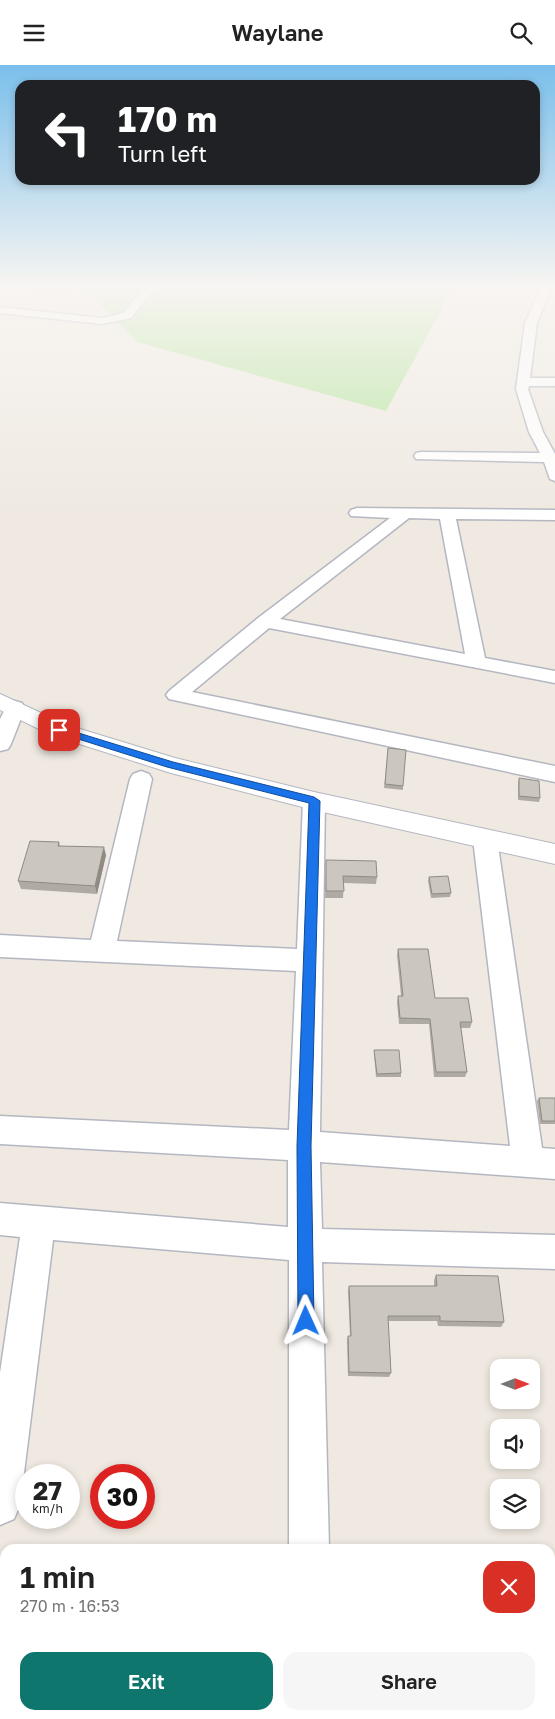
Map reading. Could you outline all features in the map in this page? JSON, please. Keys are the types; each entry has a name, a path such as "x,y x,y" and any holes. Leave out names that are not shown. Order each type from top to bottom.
{"street":[{"path":"526,362 522,389 536,432 552,458 555,476"},
{"path":"523,382 555,382"},
{"path":"421,456 552,458"},
{"path":"356,513 555,515"},
{"path":"405,514 265,622 176,695 555,774"},
{"path":"447,514 476,662"},
{"path":"265,622 555,677"},
{"path":"0,744 8,705 59,730 152,759 314,801 555,855"},
{"path":"102,951 141,779"},
{"path":"309,1544 304,1146 314,801"},
{"path":"0,1130 304,1146 541,1163 485,839"},
{"path":"0,946 310,961"},
{"path":"0,1219 305,1245 555,1252"},
{"path":"0,1505 39,1222"}],"green space":[{"path":"210,362 413,362 386,411"}],"building":[{"path":"388,748 406,750 403,786 385,784"},
{"path":"519,778 539,781 540,798 519,796"},
{"path":"30,841 59,842 58,846 104,847 95,886 18,881"},
{"path":"326,860 376,861 377,877 343,876 344,891 326,891"},
{"path":"448,876 451,893 432,894 429,877"},
{"path":"398,949 428,949 435,998 468,998 472,1022 460,1022 467,1072 436,1072 430,1019 400,1018 398,996 403,996"},
{"path":"374,1050 399,1050 401,1073 377,1074"},
{"path":"539,1098 555,1098 555,1121 542,1121"},
{"path":"436,1275 498,1276 504,1322 440,1321 440,1316 388,1316 391,1373 349,1372 348,1336 351,1336 349,1286 437,1286"}],"route":[{"path":"59,730 171,765 314,801 304,1146 306,1321"}]}
